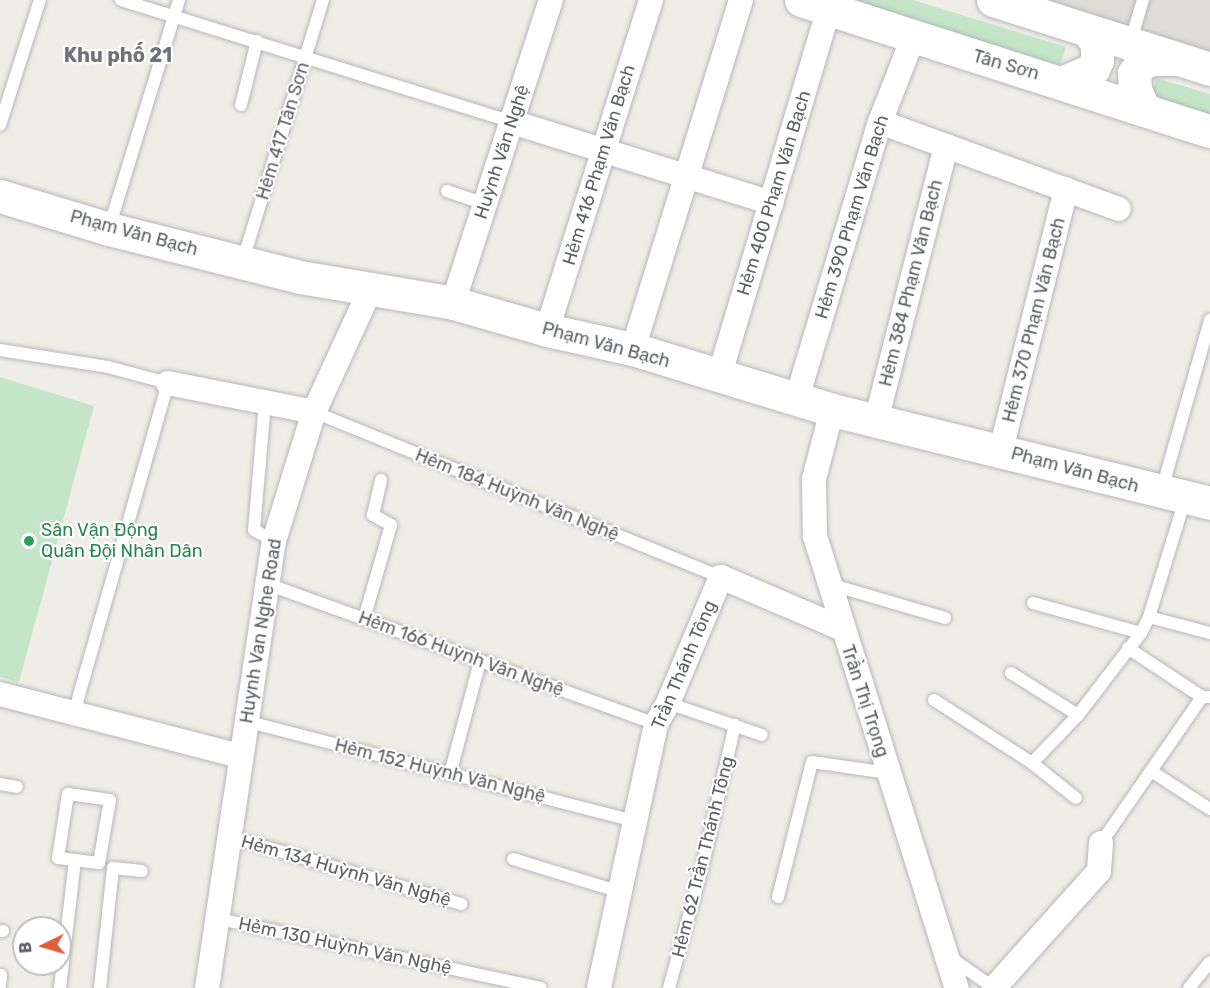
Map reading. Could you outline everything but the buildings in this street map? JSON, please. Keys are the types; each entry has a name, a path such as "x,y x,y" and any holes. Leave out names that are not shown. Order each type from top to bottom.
{"street":[{"name":"Huỳnh Văn Nghệ","path":"453,303 551,0"},
{"name":"Hẻm 416 Phạm Văn Bạch","path":"547,330 651,0"},
{"path":"633,349 741,0"},
{"path":"993,0 1210,69"},
{"name":"Tân Sơn","path":"815,4 913,38 1064,82 1210,131"},
{"name":"Hẻm 400 Phạm Văn Bạch","path":"719,377 772,203 815,4"},
{"path":"1064,82 1094,69 1097,60 1097,43 1087,30"},
{"name":"Hẻm 390 Phạm Văn Bạch","path":"797,398 880,122 913,38"},
{"path":"1144,110 1135,90 1134,73 1143,62 1152,58 1177,59"},
{"path":"512,122 772,203"},
{"path":"880,122 1119,209"},
{"name":"Hẻm 384 Phạm Văn Bạch","path":"876,421 946,146"},
{"name":"Hẻm 370 Phạm Văn Bạch","path":"1001,450 1066,189"},
{"name":"Phạm Văn Bạch","path":"0,196 109,229 243,261 300,278 453,303 547,330 633,349 832,410 1001,450 1185,498"},
{"name":"Huynh Van Nghe Road","path":"207,988 231,837 245,721 274,541 314,412 370,290"},
{"path":"168,383 314,412"},
{"name":"Trần Thị Trọng","path":"832,410 814,478 814,536 957,988"},
{"name":"Trần Thánh Tông","path":"599,988 656,724 668,703 721,577 843,629"},
{"path":"0,694 240,756"},
{"path":"994,988 1099,871 1101,843"}],"lane":[{"path":"0,125 40,0"},
{"path":"121,0 512,122"},
{"path":"109,229 179,0"},
{"name":"Hẻm 417 Tân Sơn","path":"243,261 323,0"},
{"path":"1129,44 1143,0"},
{"path":"241,105 257,41"},
{"path":"447,191 485,204"},
{"path":"1032,763 1078,715 1128,648 1142,633 1149,617 1185,498 1210,320"},
{"path":"0,350 108,367 168,383 74,713"},
{"path":"265,402 254,530 274,541"},
{"name":"Hẻm 184 Huỳnh Văn Nghệ","path":"314,412 721,577"},
{"path":"364,619 391,525 373,515 381,480"},
{"name":"Hẻm 166 Huỳnh Văn Nghệ","path":"267,584 656,724"},
{"path":"829,584 945,618"},
{"path":"1033,603 1142,633"},
{"path":"1149,617 1210,633"},
{"path":"1101,843 1206,697 1128,648"},
{"path":"450,774 480,661"},
{"path":"1011,673 1078,715"},
{"path":"934,700 1032,763 1076,798"},
{"path":"668,703 762,735"},
{"name":"Hẻm 152 Huỳnh Văn Nghệ","path":"245,721 635,821"},
{"name":"Hẻm 62 Trần Thánh Tông","path":"669,988 701,872 735,725"},
{"path":"778,897 812,762 888,773"},
{"path":"1151,771 1210,809"},
{"path":"0,784 17,787"},
{"path":"68,794 110,800 99,863 75,860 58,858 68,794"},
{"name":"Hẻm 134 Huỳnh Văn Nghệ","path":"231,837 461,904"},
{"path":"60,988 75,860"},
{"path":"513,860 620,892"},
{"path":"99,988 113,868 142,871"},
{"name":"Hẻm 130 Huỳnh Văn Nghệ","path":"219,919 541,988"},
{"path":"946,955 994,988"},
{"path":"1189,988 1210,962"}],"shaded area":[{"path":"1040,0 1210,0 1210,53"}],"green space":[{"path":"800,0 913,0 1066,47 1055,80"},
{"path":"1156,78 1210,94 1210,131 1149,113"},
{"name":"Sân Vận Động Quân Đội Nhân Dân","path":"0,377 94,406 19,682 0,677"}],"place":[{"name":"Sân Vận Động Quân Đội Nhân Dân","path":"29,541"}],"district":[{"name":"Khu phố 21","path":"118,55"}]}
